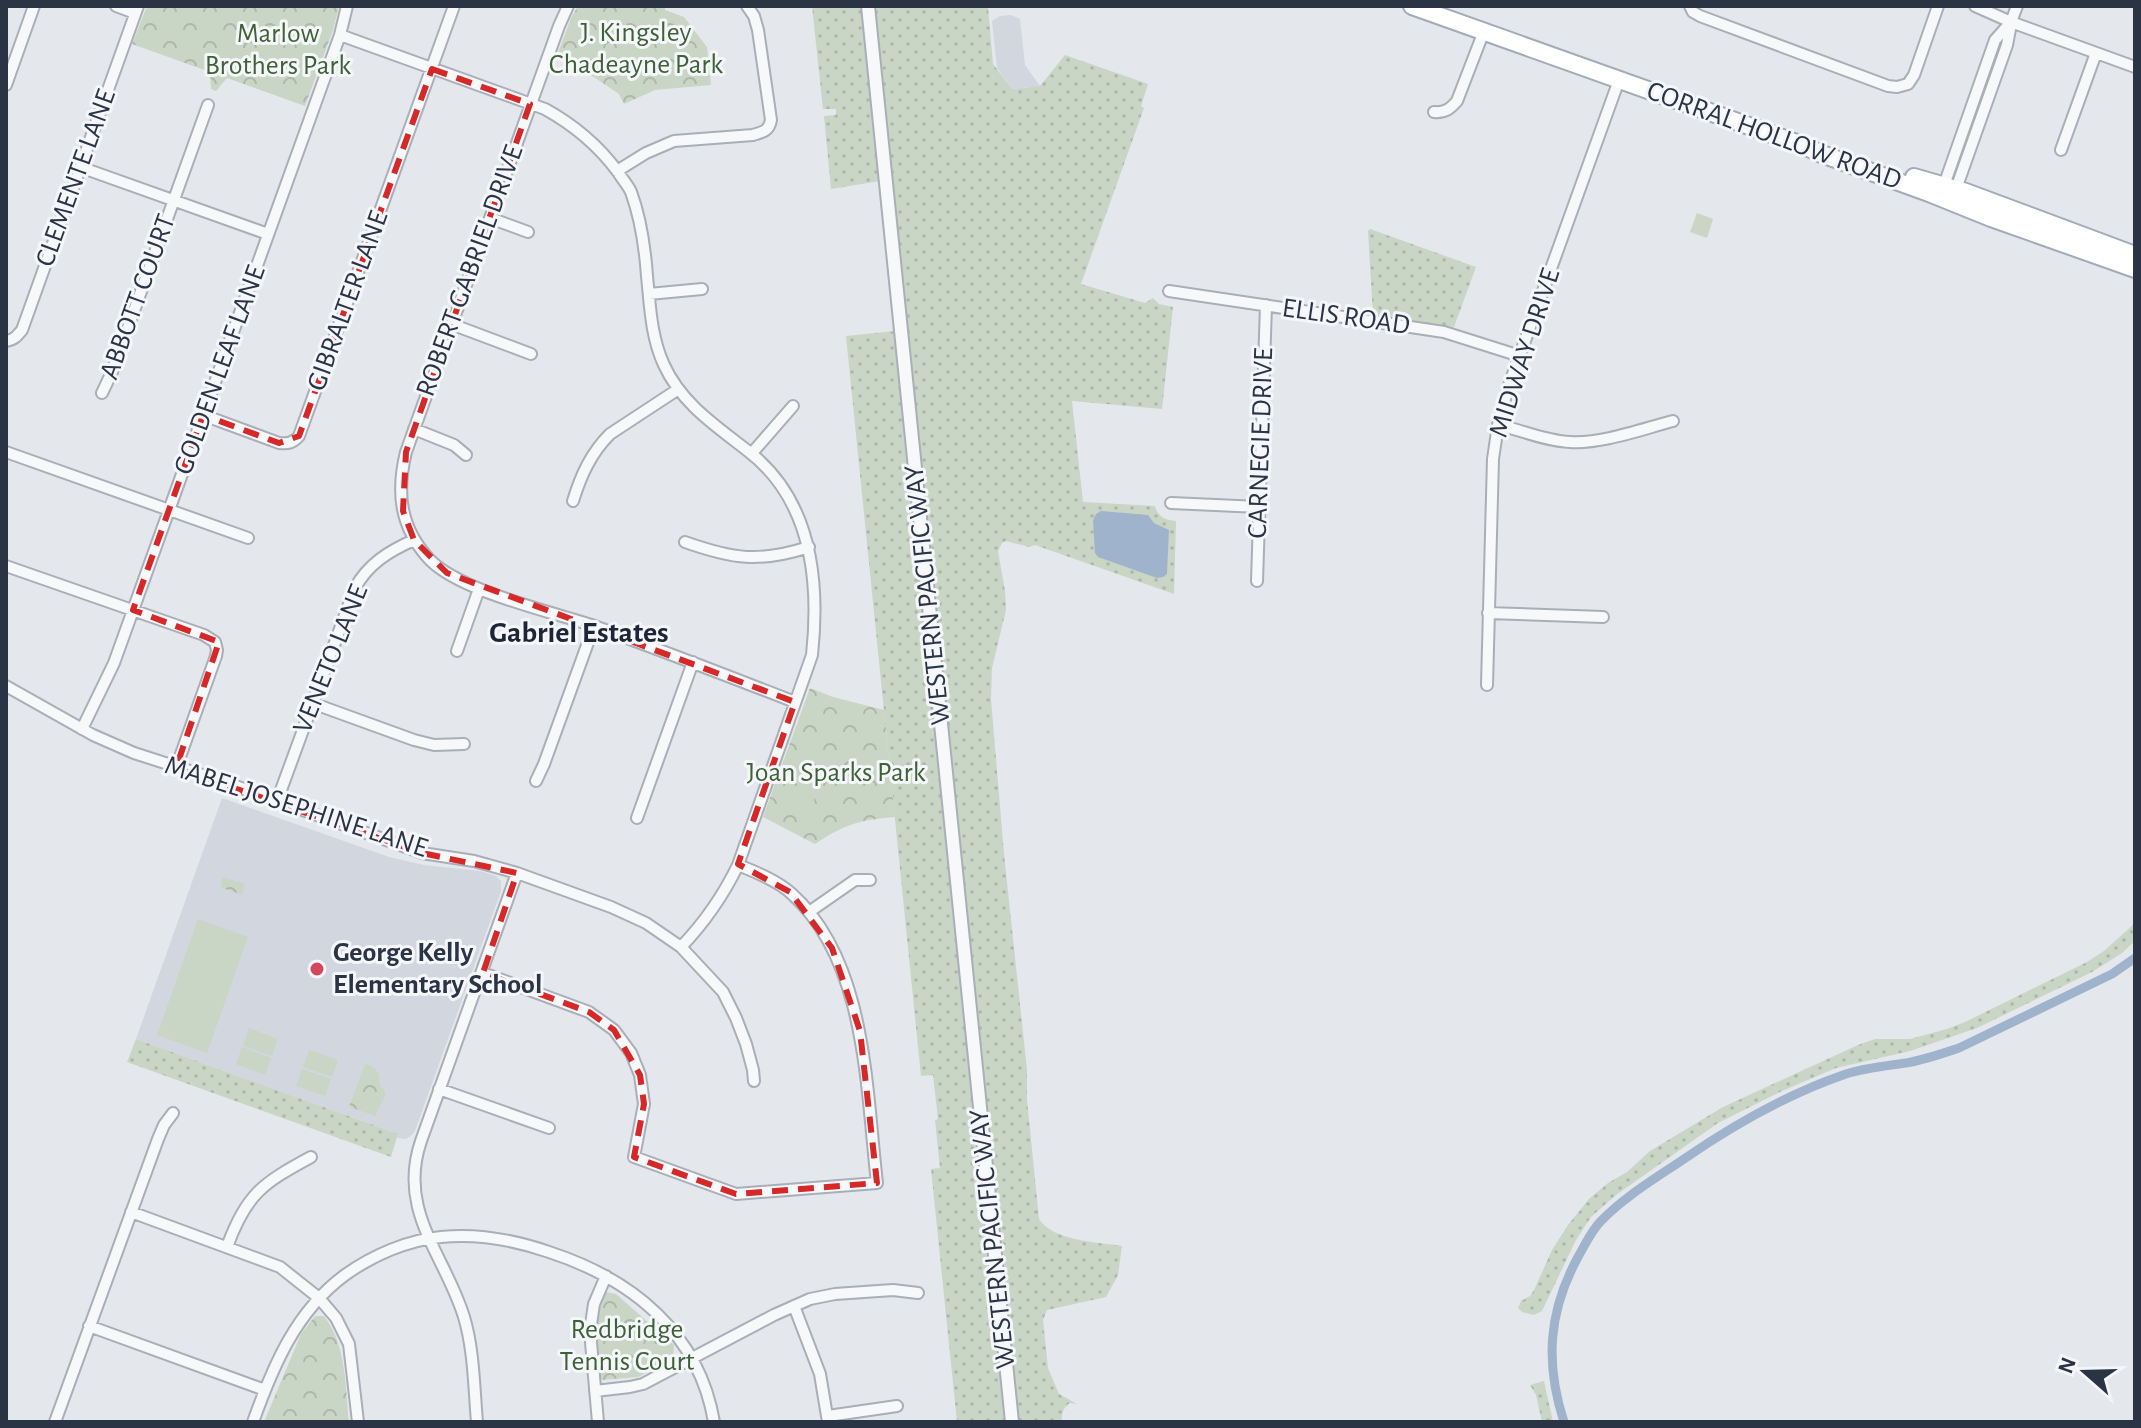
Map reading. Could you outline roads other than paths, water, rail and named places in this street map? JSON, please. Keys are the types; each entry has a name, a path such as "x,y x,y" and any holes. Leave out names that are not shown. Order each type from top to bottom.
{"main road":[{"name":"CORRAL HOLLOW ROAD","path":"1412,6 1805,146 1842,151 2132,263"}],"street":[{"path":"6,85 34,6"},
{"path":"116,6 137,9"},
{"name":"GOLDEN LEAF LANE","path":"82,729 108,679 340,35 347,6"},
{"path":"432,69 454,6"},
{"name":"ROBERT GABRIEL DRIVE","path":"414,540 403,511 400,477 406,452 568,6"},
{"path":"617,171 646,153 674,141 753,135 770,127 758,30 747,6"},
{"name":"WESTERN PACIFIC WAY","path":"868,6 1012,1422"},
{"path":"1690,6 1700,16 1888,86 1908,84 1914,75 1938,6"},
{"path":"1975,6 2135,67"},
{"path":"1947,191 2007,45 2017,6"},
{"name":"CLEMENTE LANE","path":"6,341 11,341 22,330 137,9"},
{"path":"1434,112 1451,108 1457,101 1484,31"},
{"path":"340,35 545,109 574,127 597,147 630,189 639,219 655,339 677,390 703,417 752,453 785,489 794,505 809,547 815,590 812,655 738,865 714,908 681,947"},
{"path":"2061,150 2096,53"},
{"name":"GIBRALTER LANE","path":"203,415 279,443 286,444 299,436 432,69"},
{"name":"MIDWAY DRIVE","path":"1487,685 1493,459 1498,425 1619,80"},
{"name":"ABBOTT COURT","path":"102,393 208,105"},
{"path":"80,167 268,234"},
{"path":"490,218 528,232"},
{"path":"649,294 702,289"},
{"name":"ELLIS ROAD","path":"1169,291 1444,332 1520,356"},
{"name":"CARNEGIE DRIVE","path":"1257,581 1266,305"},
{"path":"451,324 531,354"},
{"path":"573,501 589,460 601,443 677,390"},
{"path":"752,453 793,406"},
{"path":"1498,425 1548,439 1578,442 1673,421"},
{"path":"414,429 454,445 466,455"},
{"path":"6,452 248,538"},
{"path":"1171,503 1259,507"},
{"path":"414,540 431,561 479,589 594,626 795,702"},
{"name":"VENETO LANE","path":"277,801 360,579 378,560 414,540"},
{"path":"685,542 724,555 746,558 785,554 809,547"},
{"path":"6,566 211,638 217,646 216,656 176,768"},
{"path":"457,651 479,589"},
{"path":"1488,613 1603,617"},
{"path":"536,781 594,626"},
{"path":"637,818 693,662"},
{"name":"MABEL JOSEPHINE LANE","path":"6,686 116,746 422,853 474,861 517,873 646,923 681,947 723,992 746,1044 754,1081"},
{"path":"312,703 414,740 434,745 464,744"},
{"path":"483,973 589,1012 614,1030 631,1053 640,1075 644,1104 634,1157 736,1194 877,1183 860,1031 851,996 832,948 809,912 790,892 738,865"},
{"path":"477,1422 465,1321 423,1227 414,1167 417,1151 517,873"},
{"path":"809,912 855,880 870,880"},
{"path":"439,1089 549,1128"},
{"path":"55,1422 158,1139 173,1113"},
{"path":"227,1247 240,1214 258,1190 274,1177 311,1157"},
{"path":"131,1212 280,1267 319,1298 336,1318 349,1344 358,1422"},
{"path":"253,1422 288,1339 303,1315 319,1298 363,1263 397,1248 428,1239 461,1236 526,1244 560,1256 606,1276 653,1309 692,1358 705,1384 714,1422"},
{"path":"598,1422 591,1320 606,1276"},
{"path":"595,1391 643,1384 810,1299 893,1290 918,1293"},
{"path":"794,1306 820,1374 828,1419 897,1406"},
{"path":"89,1326 265,1390"}],"water":[{"path":"1101,511 1148,515 1154,523 1169,530 1167,574 1157,578 1098,557 1095,553 1093,520"}],"waterway":[{"path":"1564,1422 1552,1358 1560,1298 1591,1234 1620,1204 1702,1147 1783,1101 1846,1074 1919,1060 1959,1048 2112,974 2135,958"}],"place":[{"name":"George Kelly Elementary School","path":"317,969"}],"district":[{"name":"Gabriel Estates","path":"579,633"}],"park label":[{"name":"J. Kingsley Chadeayne Park","path":"636,49"},
{"name":"Marlow Brothers Park","path":"278,50"},
{"name":"Joan Sparks Park","path":"836,773"},
{"name":"Redbridge Tennis Court","path":"627,1346"}]}
